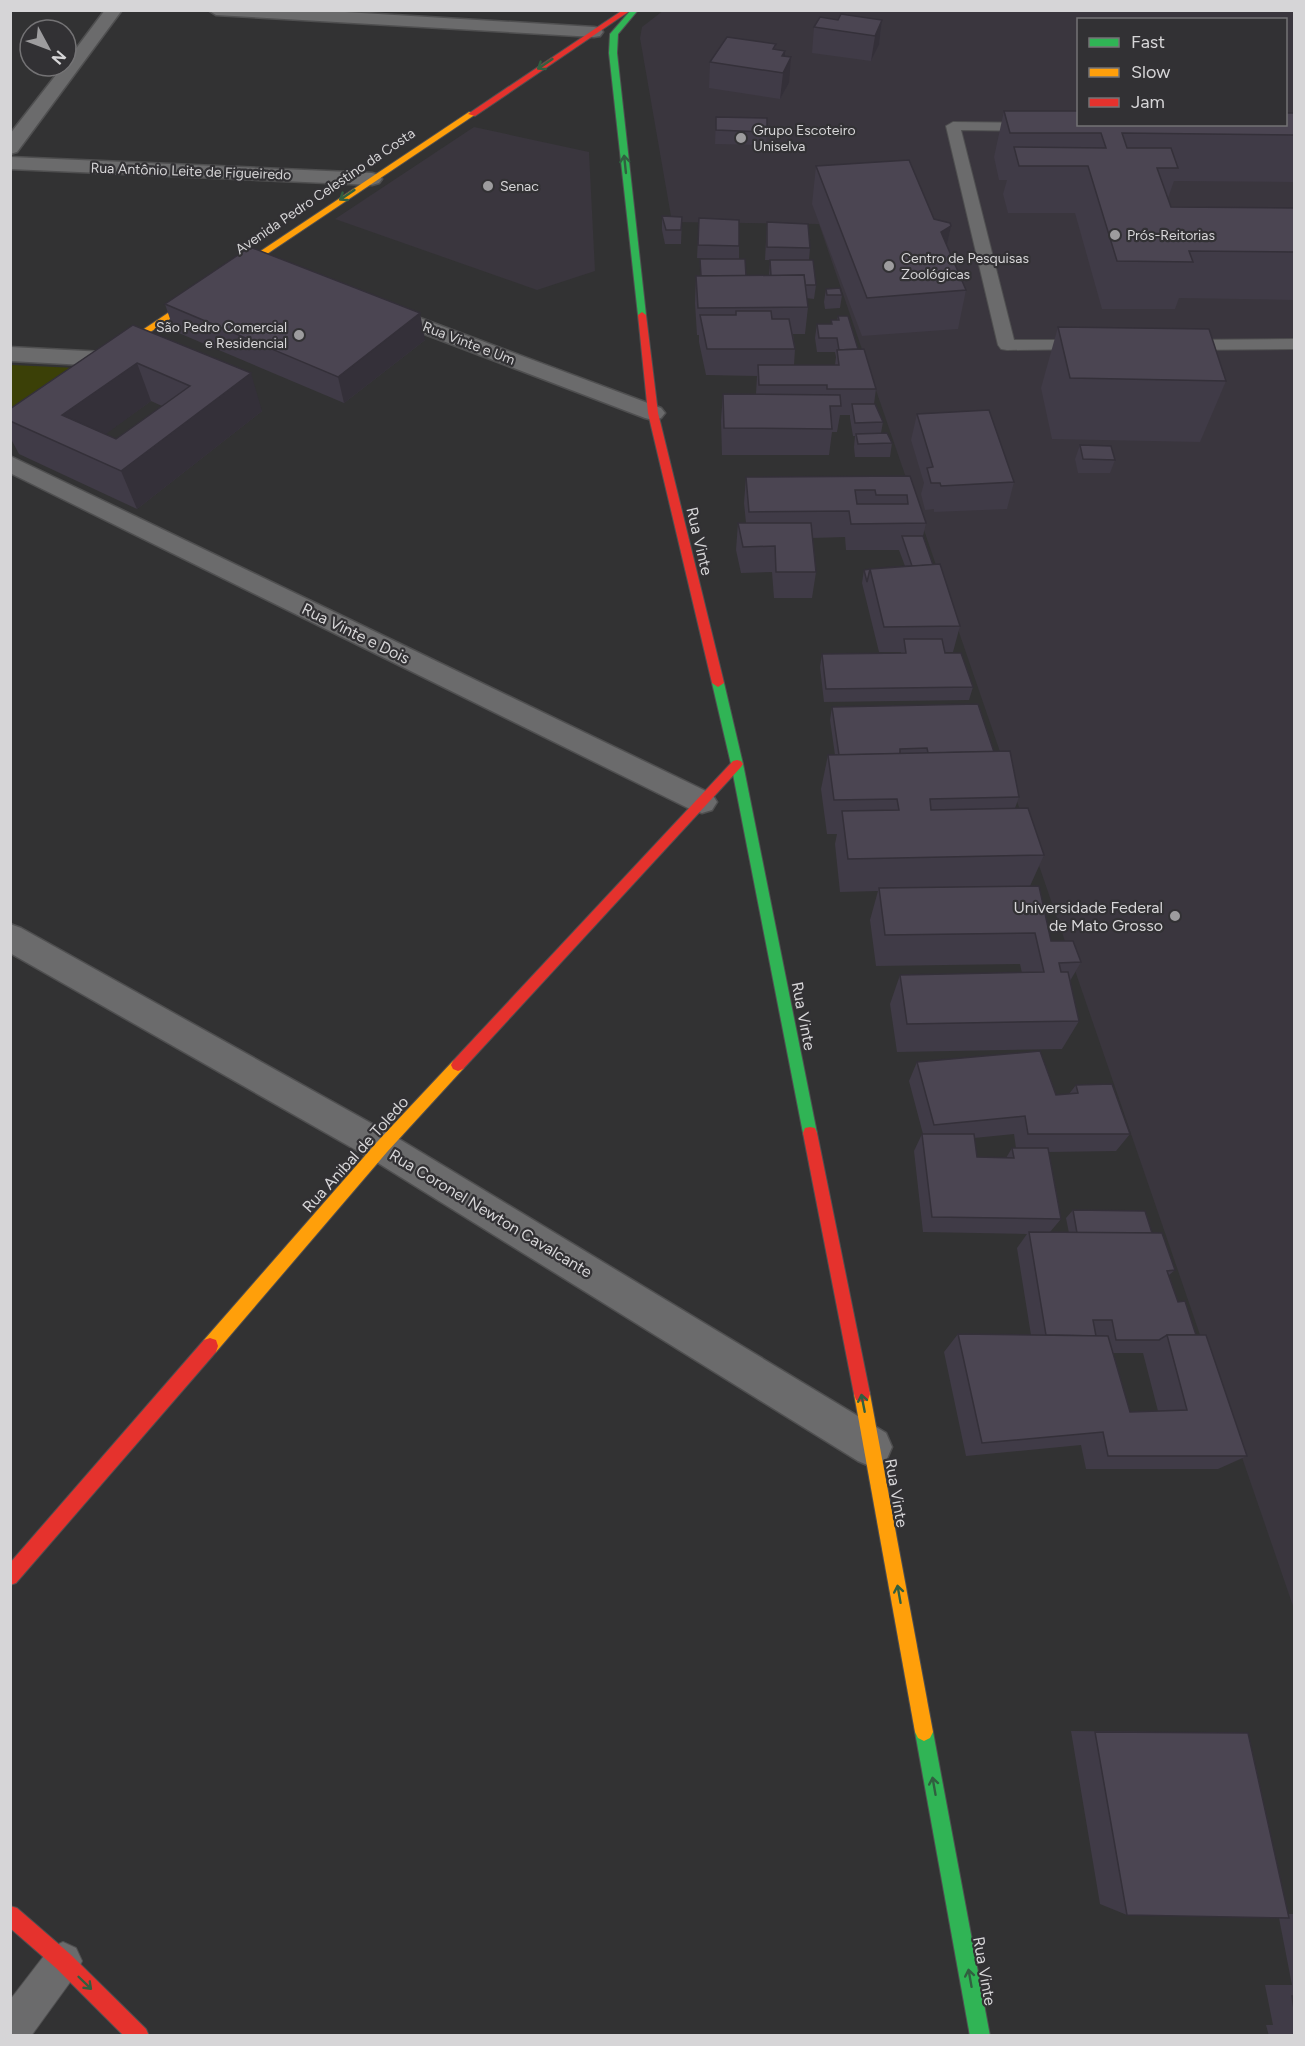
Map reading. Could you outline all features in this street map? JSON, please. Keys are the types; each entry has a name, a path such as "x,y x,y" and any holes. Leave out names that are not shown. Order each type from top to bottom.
{"street":[{"path":"10,148 114,10"},
{"path":"216,10 594,32"},
{"name":"Avenida Pedro Celestino da Costa","path":"95,365 628,10"},
{"name":"Rua Vinte","path":"635,10 614,34 614,53 653,413 737,764 872,1446 980,2036"},
{"name":"Rua Antônio Leite de Figueiredo","path":"10,163 372,179"},
{"path":"251,260 274,268"},
{"name":"Rua Vinte e Um","path":"363,302 653,413"},
{"path":"10,354 95,365"},
{"name":"Rua Vinte e Dois","path":"10,463 702,802"},
{"name":"Rua Anibal de Toledo","path":"10,1577 382,1147 737,764"},
{"name":"Rua Coronel Newton Cavalcante","path":"10,937 382,1147 872,1446"},
{"path":"10,1915 63,1961 139,2036"}],"lane":[{"path":"1045,127 953,126 1007,345 1103,345"},
{"path":"1163,345 1294,344"},
{"path":"10,2032 63,1961"}],"shaded area":[{"name":"Universidade Federal de Mato Grosso","path":"664,10 1294,11 1294,1609 819,224 672,222 640,38 642,27"},
{"name":"Senac","path":"474,127 589,152 595,271 537,290 335,219"}],"green space":[{"path":"11,365 76,368 11,411"}],"building":[{"path":"841,14 882,20 875,36 814,27 820,17 838,20"},
{"path":"727,37 776,44 773,49 785,51 782,56 791,57 783,73 710,62"},
{"path":"1004,111 1077,111 1077,126 1287,126 1287,113 1294,113 1294,135 1122,133 1127,148 1171,148 1178,168 1157,168 1171,207 1294,208 1294,252 1189,251 1193,262 1117,261 1088,166 1019,166 1014,147 1106,148 1101,133 1010,133"},
{"path":"716,117 767,118 767,132 716,130"},
{"path":"909,160 934,219 950,223 951,226 941,232 966,290 867,298 816,166"},
{"path":"662,216 682,217 681,230 666,230"},
{"path":"699,218 739,220 739,246 698,245"},
{"path":"767,222 808,224 810,248 767,247"},
{"name":"São Pedro Comercial e Residencial","path":"250,247 420,313 338,377 165,304"},
{"path":"700,259 745,259 746,276 701,276"},
{"path":"770,260 813,260 816,285 805,285 804,275 771,276"},
{"path":"804,275 808,307 698,308 696,276"},
{"path":"840,288 842,295 827,295 826,289"},
{"path":"736,311 771,311 772,319 789,319 795,349 707,349 700,315 736,315"},
{"path":"838,316 848,316 858,349 839,350 837,338 819,338 817,324 832,324 831,320 839,320"},
{"path":"133,325 251,373 121,471 10,421 10,409","holes":["137,363 190,386 116,439 62,415"]},
{"path":"1058,327 1209,329 1226,381 1070,378"},
{"path":"864,349 876,389 827,389 827,385 759,385 758,365 839,365 837,350"},
{"path":"723,394 840,395 841,406 830,406 832,429 724,428"},
{"path":"852,404 875,404 883,422 855,423"},
{"path":"989,410 1014,482 941,486 940,483 931,483 927,468 933,467 917,414"},
{"path":"887,433 892,443 858,444 856,434"},
{"path":"1080,445 1111,446 1115,460 1083,459"},
{"path":"910,476 926,523 851,524 849,511 749,512 746,477","holes":["855,490 875,490 876,495 907,495 908,504 857,504"]},
{"path":"738,523 811,523 816,572 776,572 775,546 743,547"},
{"path":"902,536 923,536 933,565 880,568 912,566"},
{"path":"940,564 960,626 884,627 870,569"},
{"path":"870,569 867,582 864,570"},
{"path":"904,639 942,639 945,653 961,653 973,687 826,689 822,654 906,653"},
{"path":"978,704 994,752 928,753 927,748 900,749 900,754 839,755 832,707"},
{"path":"1010,751 1019,797 930,799 931,810 1028,808 1044,855 848,859 842,811 899,810 897,799 834,800 828,755"},
{"path":"1039,886 1051,941 1073,941 1081,962 1059,963 1061,972 1068,972 1079,1021 907,1024 900,975 1044,972 1035,933 885,935 879,888"},
{"path":"1040,1051 1056,1095 1078,1093 1076,1085 1112,1084 1130,1134 1028,1134 1025,1116 934,1125 917,1062"},
{"path":"922,1134 974,1134 977,1157 1014,1158 1012,1148 1048,1148 1061,1219 932,1217"},
{"path":"1073,1210 1145,1211 1152,1233 1077,1233"},
{"path":"1029,1232 1162,1233 1175,1270 1167,1271 1178,1302 1185,1301 1196,1335 1167,1335 1159,1340 1116,1340 1112,1320 1093,1320 1096,1336 1046,1335"},
{"path":"958,1334 1108,1336 1130,1412 1187,1410 1167,1335 1206,1335 1247,1456 1108,1456 1103,1432 982,1443"},
{"path":"1095,1732 1248,1733 1289,1918 1127,1915"}],"traffic: fast":[{"path":"635,10 614,34 613,53 642,315"},
{"path":"718,683 737,764 810,1133"},
{"path":"924,1732 980,2036"}],"traffic: slow":[{"path":"110,355 472,114"},
{"path":"210,1346 382,1147 458,1065"},
{"path":"862,1394 924,1732"}],"traffic: jam":[{"path":"472,114 628,10"},
{"path":"642,315 653,413 718,683"},
{"path":"458,1065 737,764"},
{"path":"810,1133 862,1394"},
{"path":"10,1577 210,1346"},
{"path":"10,1915 63,1961 139,2036"}],"place":[{"name":"Grupo Escoteiro Uniselva","path":"741,138"},
{"name":"Senac","path":"488,186"},
{"name":"Prós-Reitorias","path":"1115,235"},
{"name":"Centro de Pesquisas Zoológicas","path":"889,266"},
{"name":"São Pedro Comercial e Residencial","path":"299,335"},
{"name":"Universidade Federal de Mato Grosso","path":"1175,916"}]}
